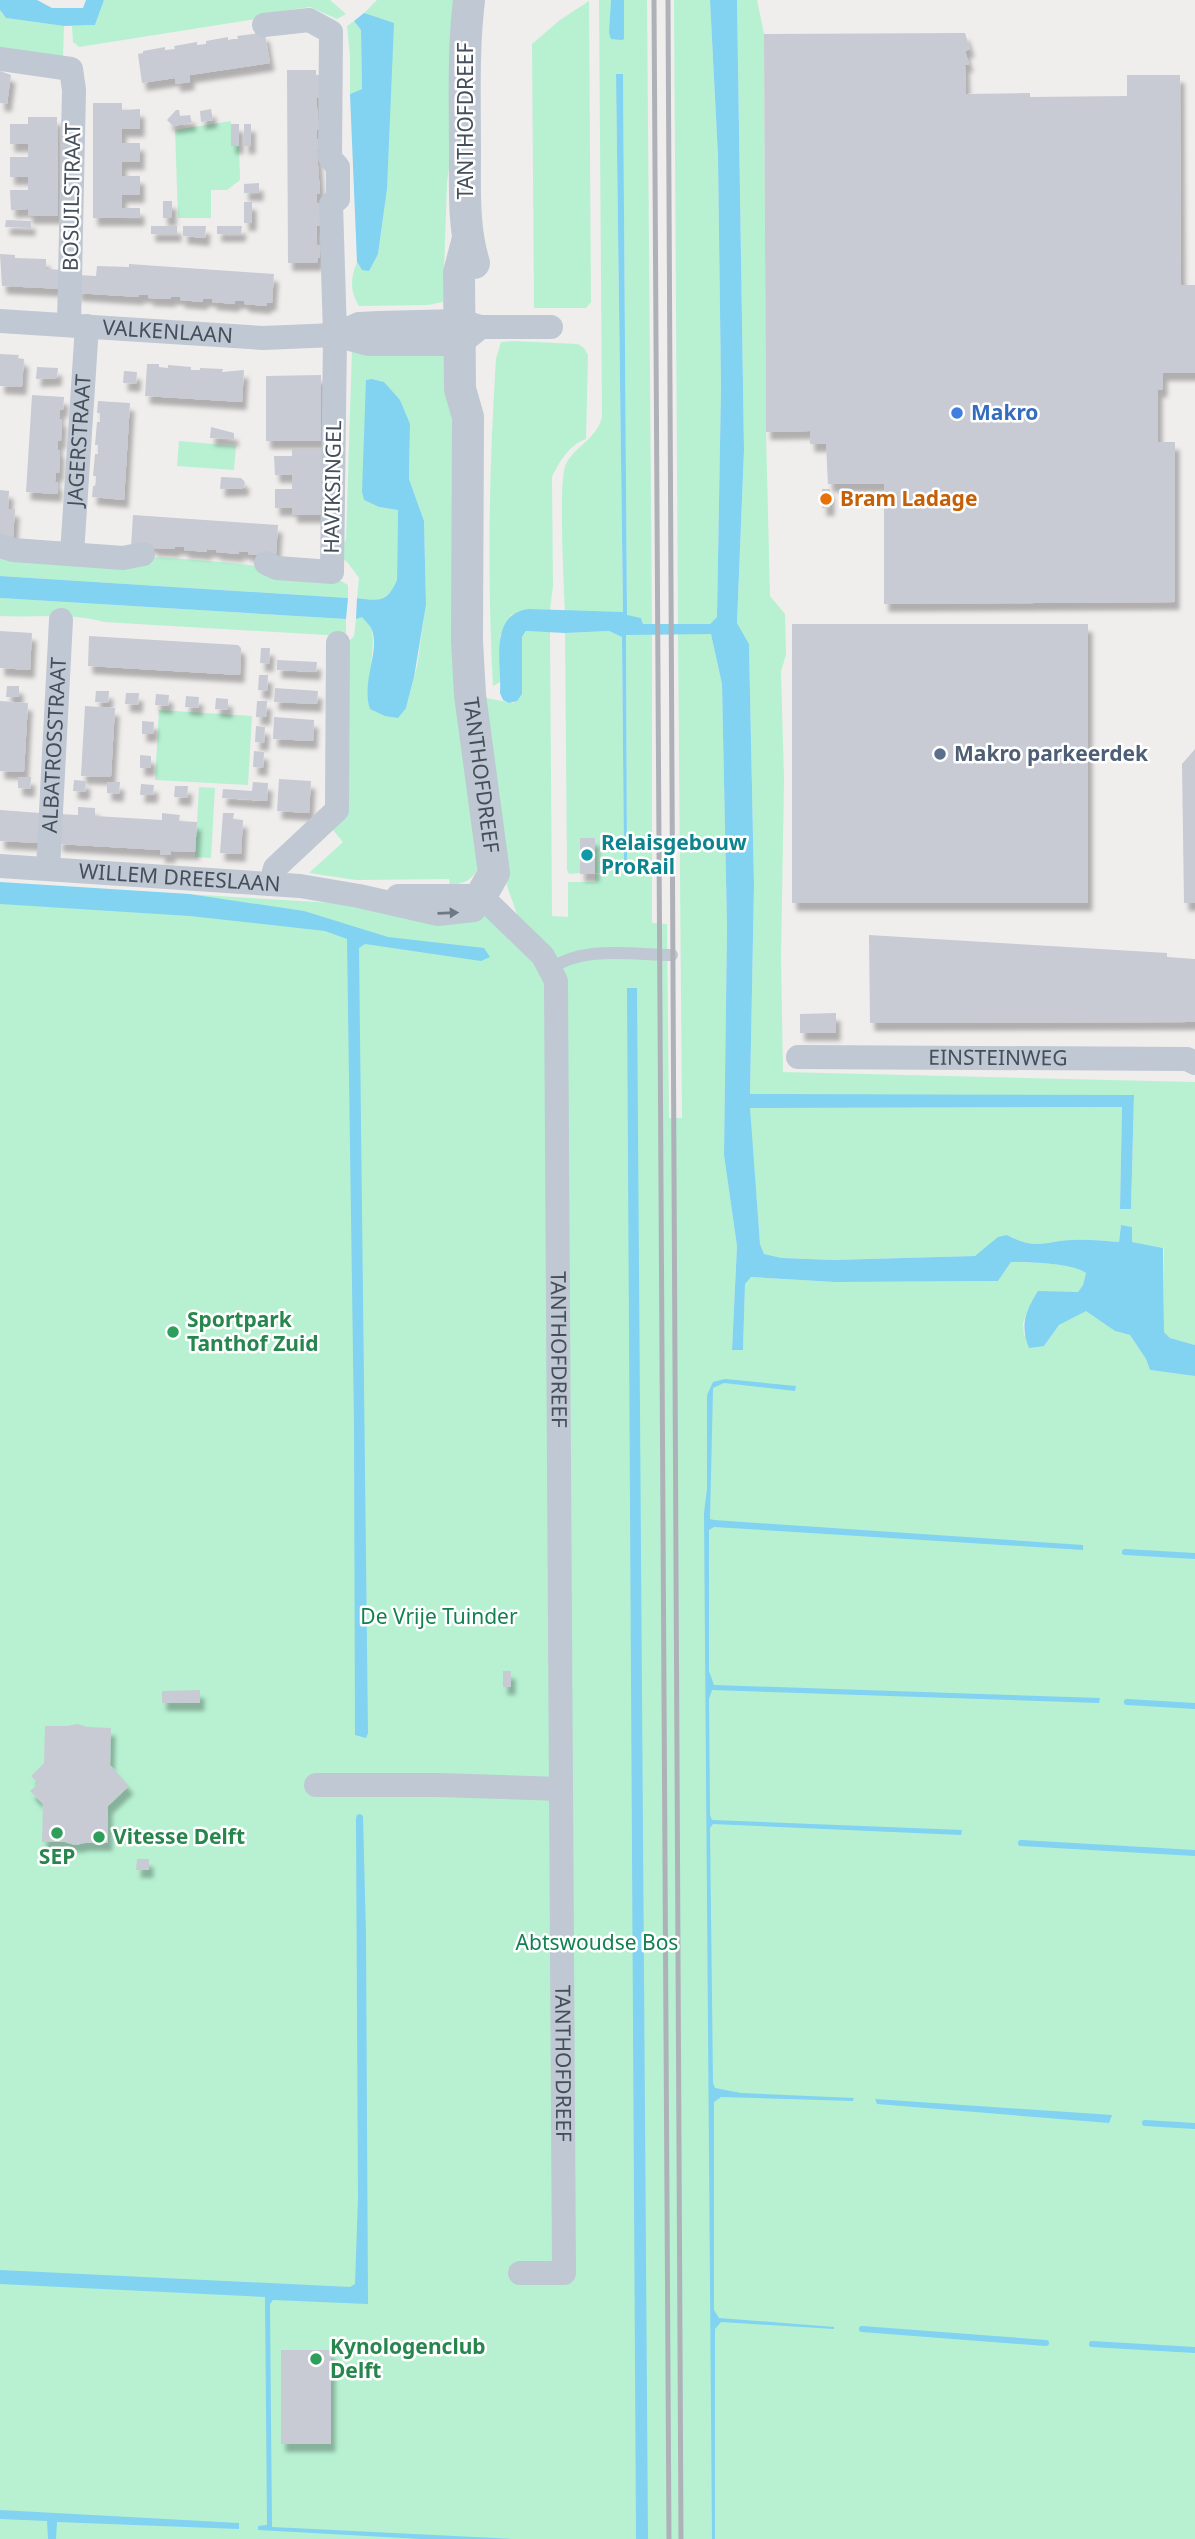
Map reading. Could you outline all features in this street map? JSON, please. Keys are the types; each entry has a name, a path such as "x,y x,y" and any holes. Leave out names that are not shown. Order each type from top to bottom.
{"street":[{"name":"TANTHOFDREEF","path":"469,0 465,38 467,242 459,273 467,331 460,389 468,417 467,641 470,695 494,873 481,896 543,956 556,981 564,2273 520,2273"},
{"path":"264,25 309,20 331,32 330,158 338,167 338,199 331,204 335,335"},
{"name":"BOSUILSTRAAT","path":"0,60 71,69 74,90 78,326"},
{"name":"VALKENLAAN","path":"0,321 263,338 335,335 359,324 467,331 551,327"},
{"name":"JAGERSTRAAT","path":"72,554 78,326"},
{"name":"HAVIKSINGEL","path":"266,563 277,568 332,572 335,335"},
{"path":"0,546 13,550 123,558 143,554"},
{"name":"ALBATROSSTRAAT","path":"48,869 61,620"},
{"path":"271,884 275,868 337,810 338,643"},
{"name":"WILLEM DREESLAAN","path":"0,866 271,884 359,897 438,914 474,910 481,896"},
{"name":"EINSTEINWEG","path":"798,1057 1088,1057 1187,1059 1195,1063"},
{"path":"316,1785 561,1789"}],"lane":[{"path":"550,969 563,960 578,956 672,955"}],"green space":[{"path":"104,0 330,0 346,14 337,19 310,7 269,13 269,17 79,47 73,42 72,26 95,25"},
{"path":"377,0 456,0 443,302 428,305 359,306 353,290 352,279 357,262 362,270 378,254 387,188 374,18 364,13"},
{"path":"599,0 611,0 610,29 624,39 624,0 647,0 652,624 643,624 641,618 627,616 623,74 616,74 623,612 565,611 562,534 564,473 570,458 592,436 602,416"},
{"path":"674,0 710,0 718,156 721,387 717,617 710,624 678,624"},
{"path":"737,0 757,0 764,34 766,432 770,596 785,614 786,655 781,671 784,780 781,958 783,1072 1195,1082 1195,1345 1170,1338 1164,1332 1164,1248 1131,1242 1132,1227 1121,1225 1119,1242 1079,1240 1033,1244 1007,1235 975,1256 833,1260 782,1258 764,1254 760,1244 749,1108 1122,1107 1120,1208 1131,1209 1134,1096 750,1095 754,885 749,644 737,623 744,450"},
{"path":"589,1 591,302 586,308 534,308 532,44 560,20"},
{"path":"0,10 6,18 64,26 63,57 0,54"},
{"path":"354,21 361,30 362,89 350,94 347,26"},
{"path":"231,121 231,146 239,146 240,180 227,190 211,190 211,218 178,218 175,130"},
{"path":"501,342 578,344 584,348 588,355 586,439 570,449 552,477 553,586 550,610 529,609 511,615 500,636 500,682 493,686 489,563 496,359"},
{"path":"352,349 436,352 447,359 456,380 481,861 470,879 456,884 450,885 449,879 356,880 309,873 343,842 332,829 342,648 354,636 356,619 362,616 372,629 371,668 406,708 417,666 426,605 424,521 409,479 410,424 384,382 372,379 362,492 364,500 379,507 398,510 397,580 392,591 379,601 357,598 359,578 338,555 346,539"},
{"path":"179,441 236,446 234,470 177,466"},
{"path":"0,551 186,559 260,566 336,579 348,585 348,598 0,576"},
{"path":"0,598 346,619 346,633 343,636 104,622 65,616 0,616"},
{"name":"Abtswoudse Bos","path":"527,631 550,632 552,916 568,917 568,882 595,882 595,874 607,873 595,873 594,838 580,838 580,873 569,874 567,870 565,633 609,631 622,637 624,861 627,862 626,635 652,633 652,923 667,924 669,1118 682,1118 678,633 711,633 722,684 727,927 724,1155 737,1246 732,1350 743,1349 745,1283 751,1277 835,1282 998,1281 1011,1262 1039,1263 1071,1267 1086,1273 1078,1292 1028,1310 1023,1323 1024,1335 1044,1346 1059,1325 1086,1310 1115,1331 1130,1335 1150,1370 1195,1376 1195,2539 0,2539 0,883 517,914 507,886 481,697 513,703 522,694 522,637"},
{"path":"159,710 252,716 248,785 155,780"},
{"path":"199,787 215,788 211,858 195,857"}],"water":[{"path":"0,0 37,0 52,8 83,8 86,0 104,0 95,25 64,26 6,18 0,10"},
{"path":"611,0 624,0 622,40 611,39 609,33"},
{"path":"710,0 737,0 744,450 737,623 749,644 754,885 750,1094 1134,1095 1131,1209 1120,1209 1122,1107 750,1108 760,1244 764,1254 782,1258 833,1260 975,1256 998,1237 1007,1235 1033,1244 1079,1240 1119,1242 1121,1225 1132,1227 1132,1242 1163,1248 1164,1332 1170,1338 1195,1345 1195,1376 1150,1370 1130,1335 1115,1331 1086,1311 1059,1325 1044,1346 1029,1348 1024,1325 1038,1291 1078,1292 1086,1273 1071,1267 1039,1263 1011,1262 998,1281 835,1282 751,1277 745,1284 743,1350 732,1350 737,1246 724,1155 727,927 722,684 711,634 626,635 627,862 624,861 622,637 609,631 526,631 522,637 522,694 517,701 509,703 503,700 500,693 499,655 502,630 507,620 516,613 529,609 623,612 616,74 623,74 627,615 641,618 643,624 710,624 717,617 721,387 718,156"},
{"path":"364,13 394,23 387,189 378,254 369,271 362,270 357,262 350,94 362,89 361,30 354,21"},
{"path":"366,380 384,382 400,400 410,424 409,479 424,521 426,605 414,677 406,708 398,718 370,709 368,688 374,639 371,628 362,617 356,619 357,598 382,599 390,593 397,580 398,510 379,507 364,500 362,492"},
{"path":"0,576 348,598 346,619 0,598"},
{"path":"0,882 189,894 304,911 388,937 484,948 490,957 481,961 365,944 359,948 366,1738 355,1735 354,1423 347,939 325,931 190,916 0,904"},
{"path":"627,988 637,988 648,2539 636,2539"},
{"path":"725,1379 796,1386 795,1391 724,1383 713,1388 710,1519 1083,1545 1083,1550 714,1527 709,1530 709,1671 714,1685 1100,1698 1099,1703 712,1690 709,1699 712,1820 962,1830 961,1835 713,1824 710,1828 715,2088 741,2093 854,2098 853,2101 721,2097 714,2102 714,2310 719,2318 834,2329 721,2322 715,2329 715,2539 712,2539 704,1513 707,1489 707,1395 713,1382"},
{"path":"360,1814 363,1816 366,1936 368,2304 273,2300 270,2304 272,2527 513,2539 421,2539 258,2530 258,2526 267,2525 265,2297 0,2284 0,2270 350,2287 355,2284 358,2199 356,1819"},
{"path":"875,2099 1112,2115 1109,2123 877,2104"},
{"path":"0,2510 239,2523 239,2529 57,2522 56,2539 48,2539 47,2521 0,2519"}],"building":[{"path":"965,33 970,49 965,51 969,64 965,65 966,94 1030,93 1030,97 1127,96 1127,75 1180,75 1181,285 1195,285 1195,373 1163,373 1163,389 1158,390 1158,442 1175,442 1175,602 884,604 884,484 828,484 826,444 810,444 810,431 766,432 764,34"},
{"path":"265,34 270,63 190,75 190,82 176,84 175,78 142,83 138,54 143,51 165,47 165,50 175,49 174,46 197,42 197,45 206,44 206,41 228,37 228,40 238,39 237,36"},
{"path":"287,70 316,70 316,75 319,75 319,98 316,98 319,129 317,139 320,139 320,151 317,151 320,193 317,194 317,203 320,203 320,225 317,226 317,245 320,245 320,257 317,263 288,263"},
{"path":"0,71 11,75 7,104 0,103"},
{"path":"93,103 122,103 122,110 140,109 140,129 122,129 122,143 140,143 140,162 122,162 122,176 140,176 140,195 122,195 122,208 140,208 140,218 93,218"},
{"path":"211,109 213,120 201,122 200,111"},
{"path":"179,110 180,116 190,115 192,123 173,126 167,120"},
{"path":"28,117 57,117 58,216 28,216 28,209 11,210 10,190 28,190 28,177 10,177 10,157 28,157 28,144 10,144 10,124 28,124"},
{"path":"231,124 239,124 239,146 231,146"},
{"path":"244,124 251,124 251,146 244,146"},
{"path":"259,183 259,193 244,193 244,184"},
{"path":"163,201 172,201 172,218 163,218"},
{"path":"244,202 252,202 252,223 244,223"},
{"path":"6,220 31,221 31,228 5,227"},
{"path":"151,226 177,226 177,234 151,234"},
{"path":"183,226 206,226 205,238 183,236"},
{"path":"217,226 242,226 241,234 217,234"},
{"path":"0,254 15,255 15,258 46,259 46,269 65,270 64,289 2,286"},
{"path":"129,264 274,274 272,303 267,303 266,306 244,304 244,301 235,301 235,304 212,302 212,299 203,299 203,302 180,300 180,297 171,299 148,298 149,295 139,297 76,293 78,275 96,276 97,266 129,267"},
{"path":"0,354 19,355 18,358 24,359 22,387 0,386"},
{"path":"147,364 159,364 159,367 168,368 168,365 191,367 191,370 223,369 222,372 244,370 242,402 145,396"},
{"path":"37,367 58,368 57,378 36,379"},
{"path":"124,371 137,372 136,384 123,383"},
{"path":"321,375 321,441 266,441 266,376"},
{"path":"32,395 64,397 59,419 62,419 61,441 58,441 59,473 56,473 55,482 58,483 57,494 26,492"},
{"path":"98,401 130,403 124,500 92,497 96,481 96,476 93,476 95,454 98,454 98,445 95,445 97,422 100,422 100,413 97,413"},
{"path":"211,427 234,433 234,439 210,438"},
{"path":"292,449 322,449 322,515 293,515 292,508 275,508 275,489 292,489 292,475 275,475 274,456 292,456"},
{"path":"221,477 241,478 245,482 244,488 220,489"},
{"path":"822,489 830,489 830,508 822,508"},
{"path":"0,490 9,491 8,509 15,509 13,538 0,537"},
{"path":"133,515 278,525 276,554 271,553 271,556 239,551 239,554 207,549 207,552 184,550 184,547 175,549 152,548 153,545 131,546"},
{"name":"Makro parkeerdek","path":"792,624 1088,624 1088,903 792,903"},
{"path":"0,631 32,633 30,670 0,668"},
{"path":"89,636 238,645 241,648 240,675 88,666"},
{"path":"261,648 270,648 269,664 260,663"},
{"path":"277,660 317,662 316,672 277,670"},
{"path":"259,675 268,675 267,691 258,690"},
{"path":"7,686 19,686 19,697 6,697"},
{"path":"275,688 318,691 317,704 274,702"},
{"path":"96,691 109,691 108,703 95,702"},
{"path":"126,693 139,693 138,705 125,704"},
{"path":"156,694 169,695 168,706 155,705"},
{"path":"186,696 199,697 198,708 185,707"},
{"path":"216,698 228,699 228,710 215,709"},
{"path":"0,701 28,703 24,772 0,771"},
{"path":"257,701 267,701 266,717 256,717"},
{"path":"85,706 115,708 111,777 81,776"},
{"path":"274,717 314,720 313,741 273,739"},
{"path":"142,721 154,722 153,734 142,734"},
{"path":"256,726 265,727 264,743 255,742"},
{"path":"1195,749 1195,903 1184,903 1182,764"},
{"path":"254,751 264,752 263,768 253,767"},
{"path":"140,755 151,756 151,768 140,768"},
{"path":"18,777 31,777 30,789 18,788"},
{"path":"279,779 311,781 309,813 277,811"},
{"path":"74,780 86,781 85,792 73,791"},
{"path":"107,782 120,782 119,794 107,793"},
{"path":"253,782 268,783 267,801 222,798 223,789 252,791"},
{"path":"141,784 154,785 153,795 140,795"},
{"path":"175,786 188,786 187,798 174,797"},
{"path":"78,807 95,808 95,816 162,820 162,813 180,815 179,821 197,822 195,852 171,851 171,855 160,855 161,850 58,844 60,814 78,815"},
{"path":"0,810 40,813 39,843 0,841"},
{"path":"223,813 234,813 233,819 243,820 241,854 220,853"},
{"name":"Relaisgebouw ProRail","path":"580,838 595,838 595,874 580,874"},
{"path":"869,935 1167,953 1167,957 1195,959 1195,1022 870,1023"},
{"path":"836,1013 836,1033 800,1033 800,1014"},
{"path":"503,1671 511,1671 511,1687 503,1687"},
{"path":"200,1690 200,1703 162,1703 162,1691"},
{"path":"77,1724 111,1728 110,1765 129,1786 108,1806 108,1843 75,1845 42,1842 43,1804 30,1791 37,1785 31,1776 44,1763 45,1726"},
{"path":"137,1859 149,1859 149,1870 136,1870"},
{"path":"281,2350 331,2350 331,2444 281,2444"}],"waterway":[{"path":"1125,1552 1195,1556"},
{"path":"1127,1702 1195,1706"},
{"path":"1021,1843 1195,1853"},
{"path":"1145,2123 1195,2126"},
{"path":"862,2329 1046,2343"},
{"path":"1092,2344 1195,2350"}],"railway":[{"path":"654,0 669,2539"},
{"path":"668,0 681,2539"}],"place":[{"name":"Makro","path":"957,413"},
{"name":"Bram Ladage","path":"826,499"},
{"name":"Makro parkeerdek","path":"940,754"},
{"name":"Relaisgebouw ProRail","path":"587,855"},
{"name":"Sportpark Tanthof Zuid","path":"173,1332"},
{"name":"SEP","path":"57,1833"},
{"name":"Vitesse Delft","path":"99,1837"},
{"name":"Kynologenclub Delft","path":"316,2359"}],"park label":[{"name":"De Vrije Tuinder","path":"439,1617"}]}
